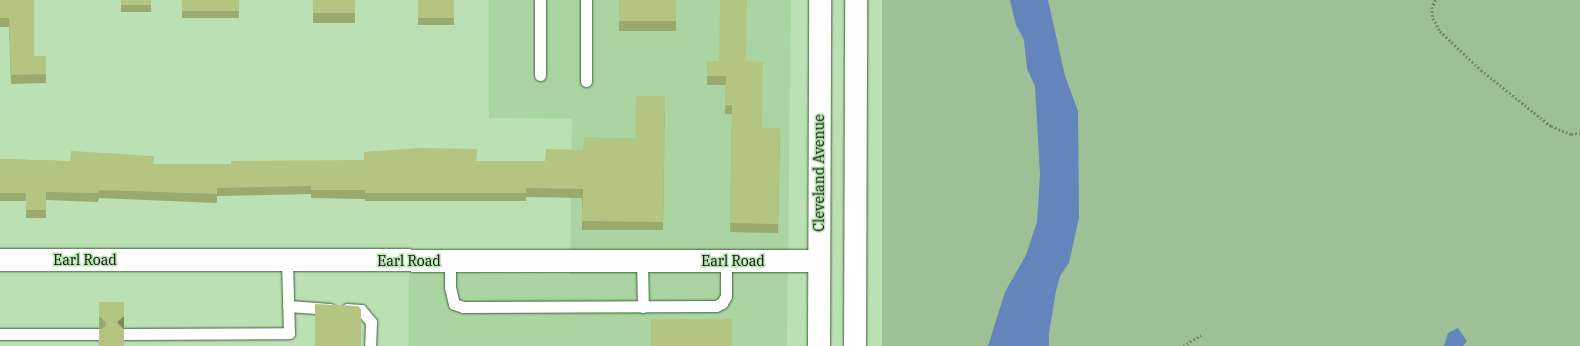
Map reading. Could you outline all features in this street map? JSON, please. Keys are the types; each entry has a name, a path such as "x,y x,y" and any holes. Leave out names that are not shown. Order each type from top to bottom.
{"street":[{"name":"Cleveland Avenue","path":"819,346 818,261 820,0"},
{"path":"855,346 856,0"},
{"name":"Earl Road","path":"0,260 818,261"}],"lane":[{"path":"540,0 540,75"},
{"path":"586,0 586,81"},
{"path":"124,334 289,333 287,261"},
{"path":"450,261 450,287 454,304 463,307 716,306 722,303 726,296 726,261"},
{"path":"642,261 643,307"},
{"path":"288,306 362,310 371,322 370,346"},
{"path":"0,334 99,334"}],"path":[{"path":"1436,0 1432,7 1433,18 1440,31 1481,70 1551,126 1571,134 1580,133"},
{"path":"1183,346 1202,335"}],"shaded area":[{"path":"489,0 791,0 787,346 409,346 409,273 570,275 572,119 489,118"},
{"path":"882,0 1580,0 1580,346 882,346"}],"water":[{"path":"1010,0 1048,0 1065,76 1078,111 1079,218 1069,263 1060,276 1056,291 1049,333 1049,346 988,346 1005,292 1026,255 1037,222 1038,208 1040,174 1035,86 1027,69 1024,40 1016,25"},
{"path":"1458,328 1467,341 1463,346 1444,346 1448,333"}],"building":[{"path":"0,0 34,0 34,56 46,56 46,74 11,75 9,18 0,18"},
{"path":"121,0 151,0 151,5 121,5"},
{"path":"182,0 239,0 239,11 182,11"},
{"path":"313,0 355,0 355,13 313,13"},
{"path":"418,0 454,0 454,18 418,18"},
{"path":"619,0 676,0 676,21 619,21"},
{"path":"720,0 747,0 746,61 763,62 762,128 780,128 778,224 730,223 732,105 725,105 726,76 707,76 707,61 719,61"},
{"path":"636,96 665,96 663,222 582,221 583,189 526,188 526,193 365,193 365,190 311,190 311,186 217,188 217,194 99,190 98,193 46,192 46,210 26,210 26,193 0,193 0,159 70,161 71,151 154,156 153,164 231,164 231,161 364,160 364,152 420,148 477,149 476,161 545,161 546,149 583,150 584,137 635,138"},
{"path":"99,302 124,302 124,316 117,322 124,330 124,346 99,346 99,330 105,327 106,322 99,316"},
{"path":"315,304 358,306 361,309 361,346 315,346"},
{"path":"651,319 732,319 732,346 651,346"}]}
